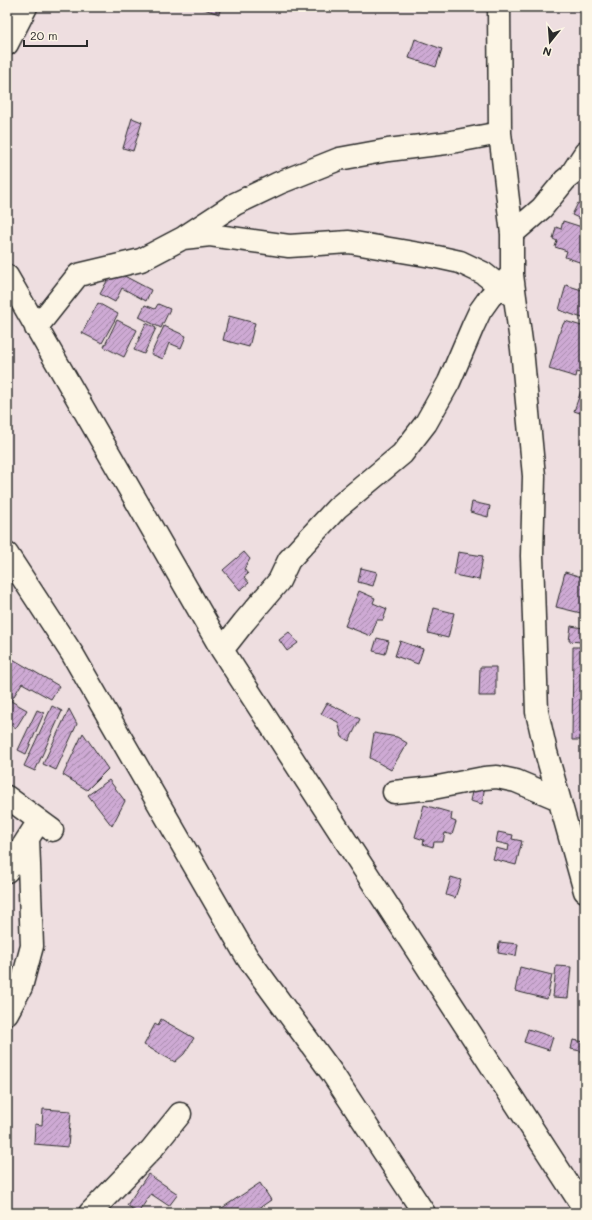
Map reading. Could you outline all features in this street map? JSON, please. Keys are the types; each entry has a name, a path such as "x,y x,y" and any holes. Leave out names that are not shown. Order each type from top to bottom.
{"street":[{"path":"7,44 26,7"},
{"path":"498,7 500,133 512,234 510,279 522,349 534,476 532,556 537,712 559,799 585,890"},
{"path":"36,328 78,275 141,260 183,238 234,204 279,183 339,159 388,150 446,143 500,133"},
{"path":"512,234 542,208 570,176 585,153"},
{"path":"565,180 585,188"},
{"path":"183,238 210,236 289,246 349,242 460,262 484,263 498,261 510,279"},
{"path":"460,262 483,273 510,279"},
{"path":"7,276 222,650 585,1210"},
{"path":"222,650 279,581 289,560 300,548 337,508 402,454 426,423 449,382 480,311 490,297 510,279"},
{"path":"7,554 73,655 247,957 332,1073 424,1213"},
{"path":"394,792 433,788 484,778 497,777 516,781 559,799"},
{"path":"7,797 40,830 32,946 21,987 7,1013"},
{"path":"7,871 40,830"},
{"path":"90,1213 151,1150 180,1114"}],"building":[{"path":"201,7 221,7 219,14"},
{"path":"415,39 442,49 436,67 409,58"},
{"path":"132,118 142,122 133,151 123,148"},
{"path":"578,203 585,206 585,221 572,215"},
{"path":"563,221 585,228 585,253 582,263 565,257 567,251 555,247 557,241 553,239 556,227 561,229"},
{"path":"113,270 151,290 146,301 122,288 115,302 100,294"},
{"path":"566,285 585,291 585,319 559,310"},
{"path":"98,303 118,314 102,343 82,333"},
{"path":"158,304 170,309 161,328 139,317 145,305 155,309"},
{"path":"229,316 255,323 249,347 223,340"},
{"path":"117,320 137,330 124,357 104,347"},
{"path":"565,321 585,327 585,370 584,374 577,372 576,377 549,369 561,328"},
{"path":"146,323 156,328 144,354 134,350"},
{"path":"164,326 186,336 181,348 169,343 163,359 151,354"},
{"path":"581,391 585,392 585,409 583,414 574,411"},
{"path":"585,429 585,444 581,443"},
{"path":"472,502 490,506 488,517 470,512"},
{"path":"244,552 250,559 244,569 248,574 244,577 249,583 240,590 223,570"},
{"path":"458,552 483,556 479,580 454,575"},
{"path":"361,568 377,572 373,586 358,582"},
{"path":"565,572 585,578 585,614 556,607"},
{"path":"359,591 375,598 373,603 387,609 383,620 377,620 371,636 345,626"},
{"path":"434,608 454,613 448,638 428,633"},
{"path":"571,626 583,628 581,642 569,641"},
{"path":"289,632 298,643 287,651 279,640"},
{"path":"377,638 389,641 385,654 373,651"},
{"path":"400,641 423,649 418,664 395,656"},
{"path":"573,647 585,647 585,740 572,740"},
{"path":"11,658 59,686 51,699 22,683 11,701 27,710 16,728 7,722 7,665"},
{"path":"480,667 496,667 496,696 479,696"},
{"path":"327,703 360,719 349,741 342,737 338,722 321,714"},
{"path":"52,706 62,711 35,771 24,766"},
{"path":"69,709 77,724 56,770 43,764"},
{"path":"37,710 44,713 26,754 18,750"},
{"path":"83,733 108,769 87,790 63,775"},
{"path":"374,733 397,737 407,743 391,770 370,758"},
{"path":"109,780 125,801 112,826 88,795"},
{"path":"474,783 485,785 482,804 470,801"},
{"path":"424,805 452,813 451,820 456,822 452,835 445,833 443,842 434,842 433,847 423,844 424,840 415,837"},
{"path":"498,832 513,835 512,839 522,841 516,865 493,859 496,848 508,851 509,845 496,842"},
{"path":"451,877 461,880 455,898 446,895"},
{"path":"499,942 518,944 516,956 498,953"},
{"path":"556,966 571,967 568,998 553,997"},
{"path":"520,967 552,975 547,999 515,991"},
{"path":"161,1019 194,1038 184,1054 175,1062 144,1045 155,1024 158,1026"},
{"path":"528,1029 553,1037 549,1050 524,1042"},
{"path":"573,1040 585,1042 585,1052 571,1049"},
{"path":"43,1109 71,1111 68,1147 34,1144 35,1124 42,1125"},
{"path":"148,1174 178,1194 169,1206 151,1194 138,1213 127,1205"},
{"path":"260,1183 271,1200 252,1213 216,1212"}]}
